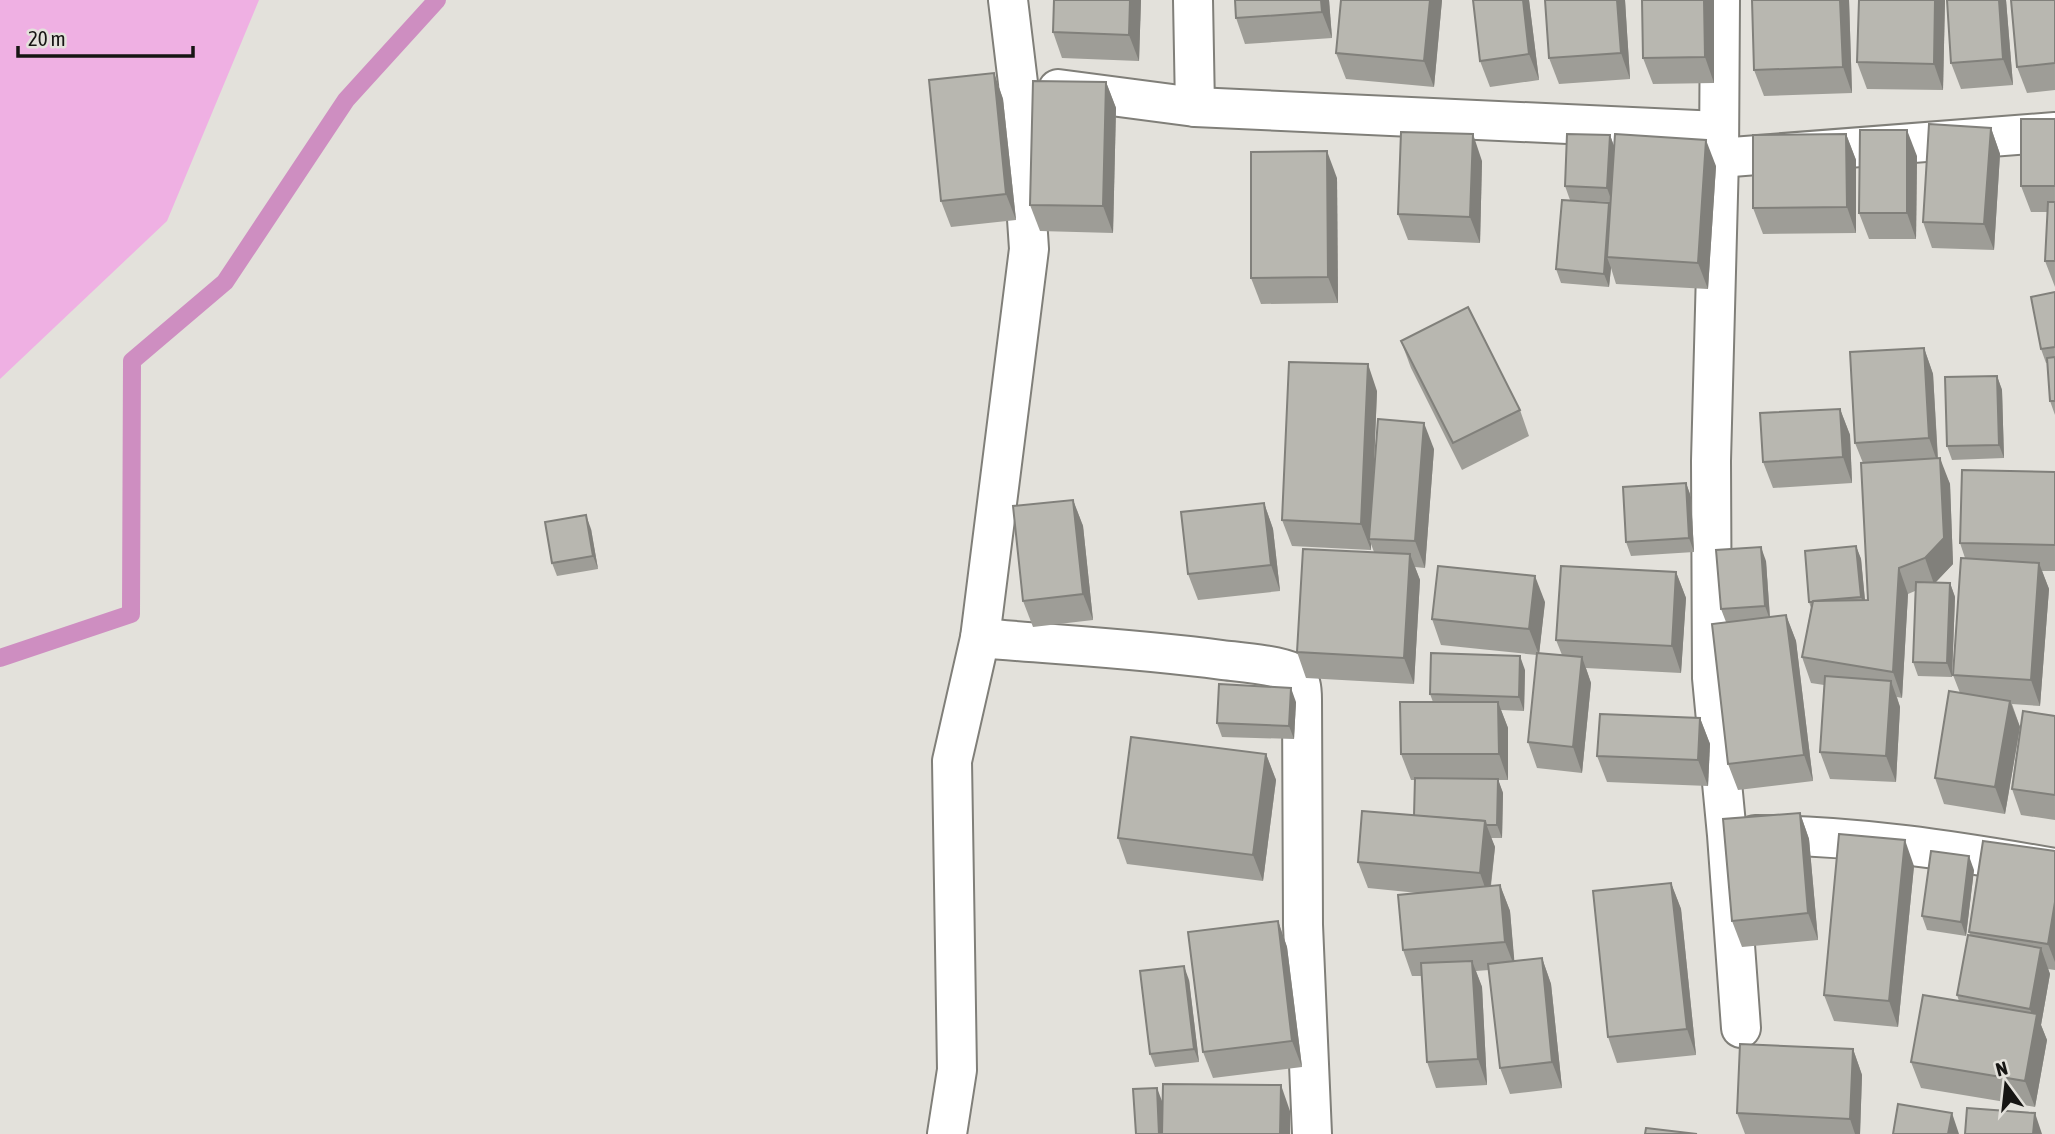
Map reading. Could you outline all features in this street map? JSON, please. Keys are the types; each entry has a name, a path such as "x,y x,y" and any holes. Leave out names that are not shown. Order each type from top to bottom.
{"street":[{"path":"947,1134 957,1070 952,761 980,638 1029,249 1018,83 1008,0"},
{"path":"1193,0 1195,107"},
{"path":"1720,0 1711,461 1712,665 1741,1028"},
{"path":"1018,83 1195,107 1719,145 2055,132"},
{"path":"980,638 1238,662 1283,669 1298,678 1302,687 1303,925 1312,1134"},
{"path":"1727,835 1813,836 1854,840 1973,854 2055,868"}],"shaded area":[{"path":"0,0 259,0 167,221 0,379"}],"building":[{"path":"1054,0 1130,0 1129,35 1053,32"},
{"path":"1235,0 1321,0 1322,12 1236,18"},
{"path":"1341,0 1430,0 1424,61 1336,53"},
{"path":"1473,0 1523,0 1529,54 1480,61"},
{"path":"1545,0 1617,0 1621,53 1549,58"},
{"path":"1642,0 1704,0 1705,57 1643,58"},
{"path":"1752,0 1840,0 1843,67 1754,70"},
{"path":"1859,0 1935,0 1934,64 1857,62"},
{"path":"1947,0 1999,0 2003,59 1951,63"},
{"path":"2011,0 2055,0 2055,63 2017,67"},
{"path":"994,73 1006,194 941,201 929,80"},
{"path":"1033,81 1106,82 1103,206 1030,205"},
{"path":"2021,119 2055,119 2055,186 2021,186"},
{"path":"1929,124 1991,128 1984,224 1923,222"},
{"path":"1860,130 1907,130 1907,213 1859,213"},
{"path":"1401,132 1473,134 1470,217 1398,214"},
{"path":"1567,134 1610,135 1607,188 1565,186"},
{"path":"1615,134 1706,140 1698,263 1607,257"},
{"path":"1846,134 1847,207 1753,208 1753,135"},
{"path":"1327,151 1328,277 1251,278 1251,152"},
{"path":"1562,200 1609,203 1604,274 1556,269"},
{"path":"2048,202 2055,202 2055,261 2045,261"},
{"path":"2055,292 2055,347 2041,349 2031,297"},
{"path":"1468,307 1520,410 1453,443 1401,341"},
{"path":"1924,348 1929,438 1855,443 1850,352"},
{"path":"2055,357 2055,401 2050,401 2047,358"},
{"path":"1289,362 1368,364 1361,524 1282,520"},
{"path":"1997,376 1999,445 1947,446 1945,377"},
{"path":"1840,409 1843,457 1763,462 1760,413"},
{"path":"1378,419 1424,423 1415,541 1369,539"},
{"path":"1940,458 1944,538 1925,558 1899,568 1893,672 1802,657 1813,601 1868,600 1861,463"},
{"path":"1962,470 2055,472 2055,545 1960,543"},
{"path":"1686,483 1689,538 1626,542 1623,487"},
{"path":"1073,500 1083,594 1023,601 1013,506"},
{"path":"1264,503 1271,565 1188,574 1181,512"},
{"path":"586,515 593,556 552,563 545,522"},
{"path":"1856,546 1861,597 1809,602 1805,551"},
{"path":"1761,547 1765,606 1721,609 1716,550"},
{"path":"1303,549 1410,554 1404,658 1297,652"},
{"path":"1961,558 2039,563 2031,680 1953,675"},
{"path":"1438,566 1535,576 1529,629 1432,619"},
{"path":"1561,566 1676,572 1672,646 1556,640"},
{"path":"1916,582 1950,583 1947,663 1913,662"},
{"path":"1786,615 1804,755 1728,764 1712,624"},
{"path":"1431,653 1520,656 1519,697 1430,694"},
{"path":"1537,653 1582,657 1573,747 1528,742"},
{"path":"1825,676 1891,681 1886,756 1820,752"},
{"path":"1219,684 1291,688 1289,726 1217,723"},
{"path":"1949,691 2010,701 1995,787 1935,778"},
{"path":"1400,702 1498,702 1499,754 1401,754"},
{"path":"2023,711 2055,716 2055,795 2012,789"},
{"path":"1600,714 1700,718 1698,760 1597,756"},
{"path":"1131,737 1266,754 1253,855 1118,838"},
{"path":"1415,778 1498,779 1497,825 1486,825 1485,821 1414,816"},
{"path":"1362,811 1485,821 1480,873 1358,862"},
{"path":"1800,813 1808,913 1732,921 1723,819"},
{"path":"1839,834 1905,840 1889,1001 1824,995"},
{"path":"1983,841 2055,851 2055,902 2048,944 1969,932"},
{"path":"1931,851 1969,856 1961,922 1922,916"},
{"path":"1671,883 1687,1029 1608,1037 1593,891"},
{"path":"1500,885 1505,942 1403,950 1398,895"},
{"path":"1278,921 1292,1041 1203,1052 1188,932"},
{"path":"1968,935 2041,948 2030,1009 1957,995"},
{"path":"1542,958 1552,1062 1500,1068 1488,964"},
{"path":"1472,961 1478,1059 1427,1062 1421,963"},
{"path":"1184,966 1194,1049 1150,1054 1140,971"},
{"path":"1923,995 2037,1014 2025,1081 1911,1062"},
{"path":"1740,1044 1853,1049 1850,1119 1737,1113"},
{"path":"1163,1084 1281,1085 1280,1134 1162,1134"},
{"path":"1157,1088 1159,1134 1136,1134 1133,1089"},
{"path":"1898,1104 1952,1113 1948,1134 1893,1134"},
{"path":"1967,1108 2035,1113 2033,1134 1965,1134"},
{"path":"1646,1128 1697,1134 1645,1134"}],"waterway":[{"path":"0,658 131,614 132,361 225,282 346,100 437,0"}]}
